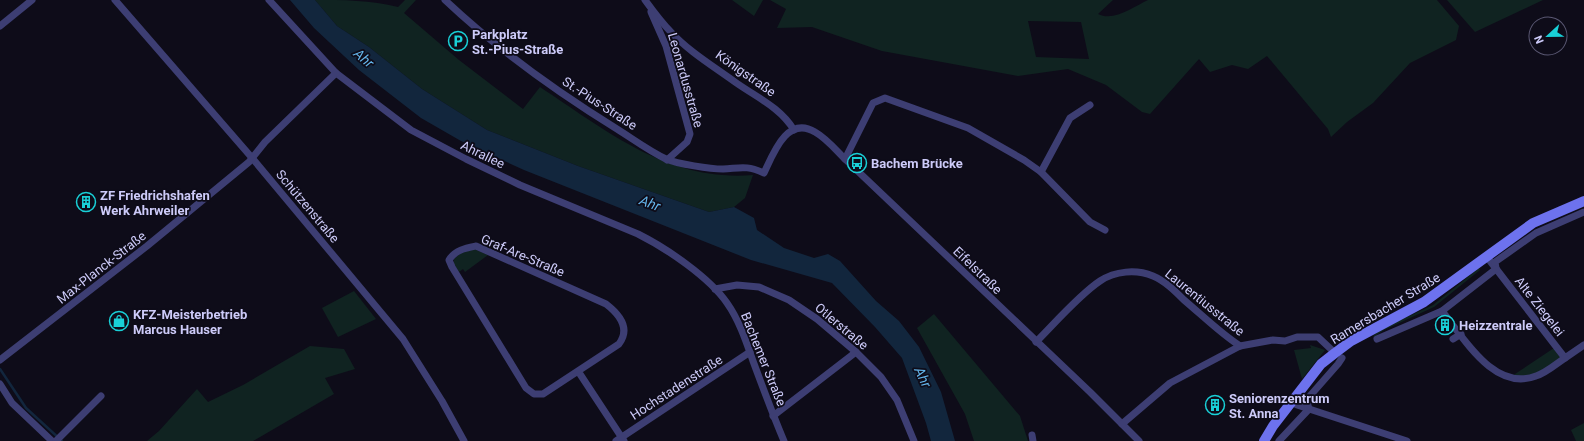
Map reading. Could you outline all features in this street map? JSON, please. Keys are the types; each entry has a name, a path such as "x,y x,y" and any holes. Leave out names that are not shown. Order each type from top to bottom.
{"main road":[{"name":"Ramersbacher Straße","path":"1264,441 1273,426 1321,364 1338,355 1351,341 1424,302 1533,223 1584,201"}],"street":[{"path":"0,26 32,0"},
{"name":"Schützenstraße","path":"116,0 253,159 403,339 438,395 464,441"},
{"name":"Ahrallee","path":"269,0 336,73 411,130 520,185 654,242 715,289"},
{"name":"St.-Pius-Straße","path":"445,0 499,46 549,84 667,160 694,166 722,169 745,167 753,168 764,173 778,143 783,137 794,130"},
{"name":"Leonardusstraße","path":"646,1 666,46 690,134 687,142 667,160"},
{"name":"Königstraße","path":"646,1 670,32 696,54 778,110 794,130"},
{"name":"Max-Planck-Straße","path":"0,360 147,246 253,159 265,142 336,73"},
{"path":"845,159 873,103 885,98 968,128 1041,172 1090,222 1105,230"},
{"path":"1041,172 1070,118 1090,105"},
{"name":"Eifelstraße","path":"794,130 803,128 813,130 1139,441"},
{"path":"1377,339 1442,311 1496,269 1495,262 1536,234 1584,212"},
{"name":"Graf-Are-Straße","path":"476,246 606,304 615,311 623,322 623,339 619,344 578,371 543,394 534,394 530,392 452,267 450,260 452,256 456,252 467,247 476,246"},
{"name":"Alte Ziegelei","path":"1487,257 1565,358"},
{"name":"Laurentiusstraße","path":"1036,342 1101,280 1114,275 1136,272 1154,276 1167,285 1228,338 1240,346"},
{"name":"Otlerstraße","path":"715,289 737,285 759,287 789,300 817,320 856,352 881,377 897,400 914,441"},
{"name":"Bachemer Straße","path":"715,289 727,303 740,326 784,441"},
{"path":"1442,311 1481,360 1497,373 1511,378 1529,379 1538,376 1584,345"},
{"path":"1453,339 1461,334"},
{"path":"1122,424 1170,383 1240,346 1272,340 1285,341 1297,337 1318,337 1338,355 1338,364 1309,397 1309,409"},
{"name":"Hochstadenstraße","path":"621,440 750,352"},
{"path":"774,416 856,352"},
{"path":"578,371 621,440"},
{"path":"0,384 12,403 52,441"},
{"path":"58,439 101,396"},
{"path":"1292,402 1407,441"},
{"path":"1279,441 1309,409"}],"green space":[{"path":"315,0 346,0 398,7 405,0 416,0 404,13 459,60 523,109 540,87 614,136 666,162 693,170 722,175 753,175 745,198 734,207 709,212 578,166 487,130 422,89 369,47 337,26"},
{"path":"732,0 763,0 754,16"},
{"path":"770,0 1113,0 1098,14 1110,16 1123,13 1148,0 1437,0 1459,26 1456,40 1410,63 1373,103 1347,122 1331,137 1328,129 1267,56 1248,69 1232,65 1210,72 1199,59 1150,114 1142,112 1106,85 1068,69 1018,76 882,51 812,27 777,28 786,9","holes":["1028,21 1081,22 1089,59 1036,57"]},
{"path":"1447,0 1543,0 1475,32"},
{"path":"474,249 488,255 465,272 463,269 459,272 454,264 454,259 461,253"},
{"path":"1479,268 1480,270 1434,307 1384,330 1374,337 1373,336 1383,328 1433,305"},
{"path":"354,291 376,319 338,337 322,308"},
{"path":"934,314 1020,416 1028,441 974,441 965,414 917,328"},
{"path":"1310,345 1325,350 1302,379 1294,350 1311,348"},
{"path":"310,346 344,349 355,369 325,378 334,394 253,441 147,441 159,431 197,389 208,402 243,385"},
{"path":"1554,348 1561,359 1532,376 1512,376"},
{"path":"1584,423 1584,441 1576,441 1571,430"}],"water":[{"name":"Ahr","path":"290,0 315,0 337,26 369,47 422,89 487,130 578,166 709,212 734,207 754,218 757,230 784,248 814,258 828,254 840,261 876,301 899,321 919,347 941,392 955,441 931,441 926,423 902,358 875,327 832,283 751,260 524,170 461,141 421,118 359,70 314,28"}],"waterway":[{"path":"0,369 26,408 62,441"}],"place":[{"name":"Parkplatz St.-Pius-Straße","path":"458,41"},
{"name":"Bachem Brücke","path":"857,163"},
{"name":"ZF Friedrichshafen Werk Ahrweiler","path":"86,202"},
{"name":"KFZ-Meisterbetrieb Marcus Hauser","path":"119,321"},
{"name":"Heizzentrale","path":"1445,325"},
{"name":"Seniorenzentrum St. Anna","path":"1215,405"}]}
